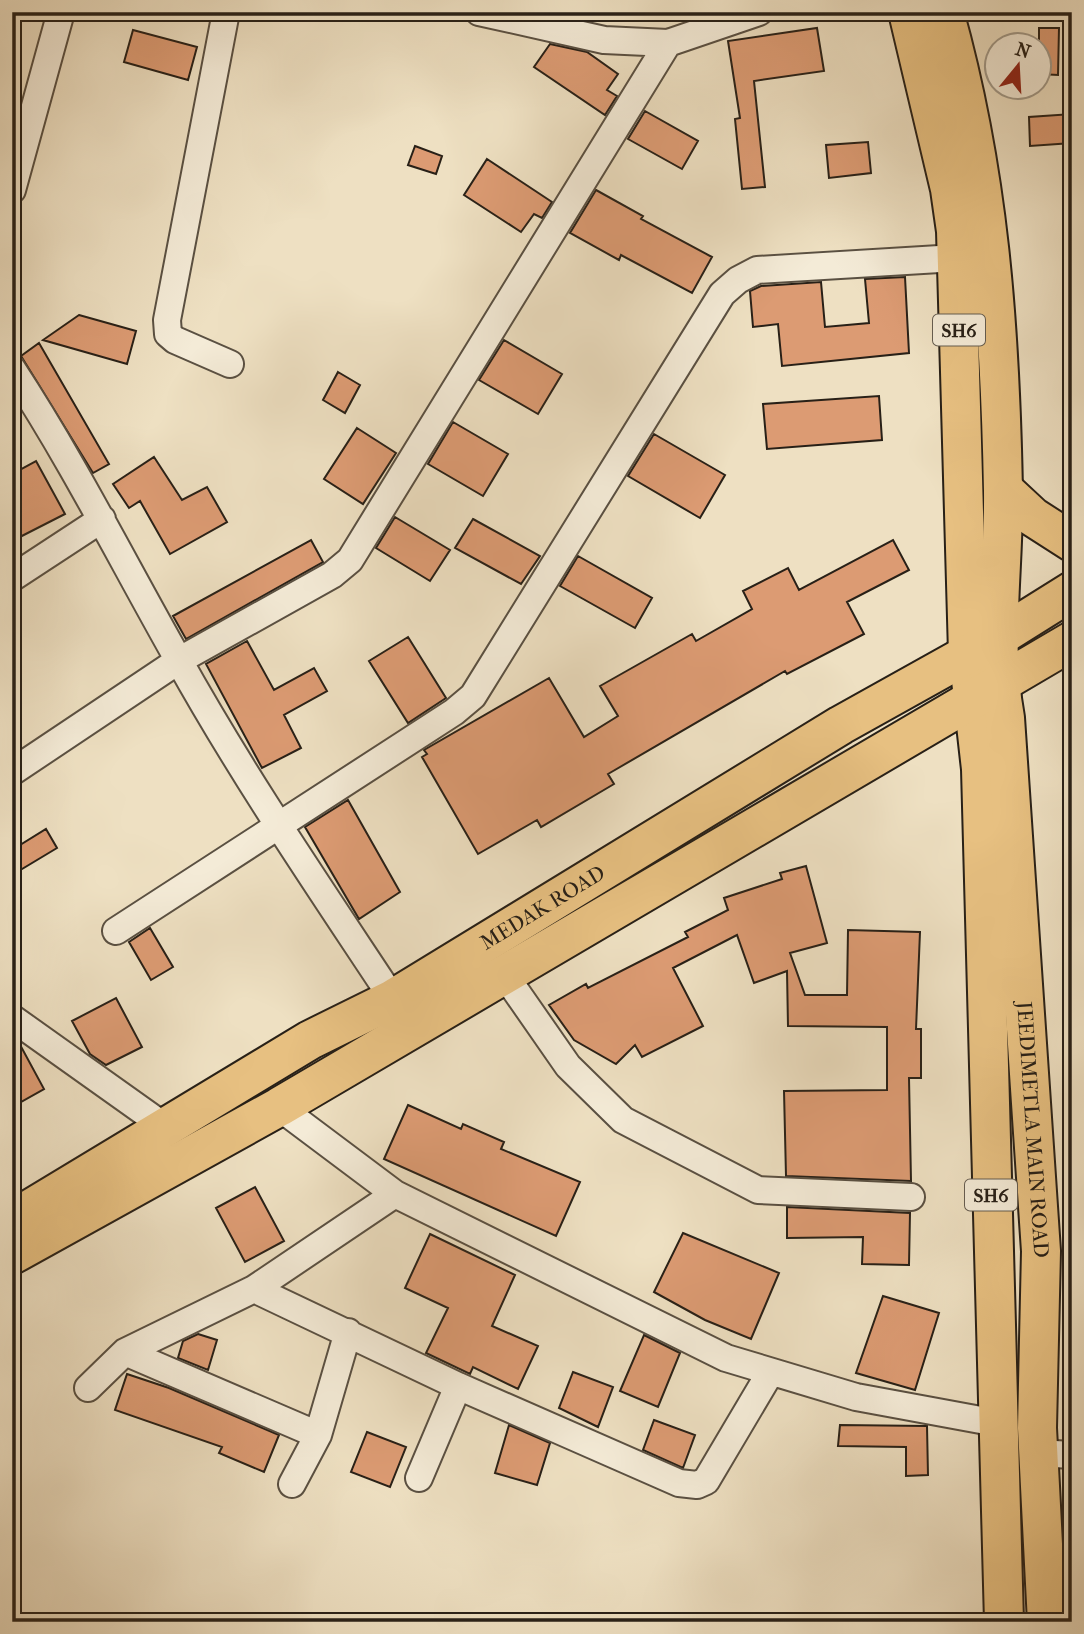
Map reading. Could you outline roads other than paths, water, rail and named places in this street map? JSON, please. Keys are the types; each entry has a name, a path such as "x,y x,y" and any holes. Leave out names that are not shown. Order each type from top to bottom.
{"main road":[{"name":"SH6","path":"908,12 950,189 983,645"},
{"name":"SH6","path":"944,12 974,134 993,258 1004,536 983,645"},
{"path":"1003,489 1033,517 1072,542"},
{"name":"MEDAK ROAD","path":"12,1220 168,1129 310,1040 393,999 841,725 1072,591"},
{"path":"12,1255 279,1107 1072,641"},
{"path":"983,645 987,693"},
{"name":"JEEDIMETLA MAIN ROAD","path":"987,693 981,769 1004,1622"},
{"name":"JEEDIMETLA MAIN ROAD","path":"987,693 1006,732 1055,1454 1047,1622"},
{"path":"208,1102 225,1136"}],"street":[{"path":"12,190 61,12"},
{"path":"226,12 167,320 169,334 175,340 230,364"},
{"path":"480,12 604,40 668,43 759,12"},
{"path":"12,772 178,661 332,575 349,560 668,43"},
{"path":"116,931 454,712 473,696 722,295 738,280 757,270 956,258"},
{"path":"17,385 102,519 178,661 278,826 393,999"},
{"path":"12,578 102,519"},
{"path":"504,974 568,1066 623,1120 758,1190 911,1197"},
{"path":"12,1018 168,1129"},
{"path":"279,1107 395,1194 726,1358 856,1397 997,1423"},
{"path":"88,1388 125,1352 254,1289 395,1194"},
{"path":"254,1289 458,1386 680,1483 697,1485 706,1481 715,1470 770,1373"},
{"path":"292,1484 318,1435 348,1332"},
{"path":"125,1352 318,1435"},
{"path":"419,1479 458,1386"}]}
